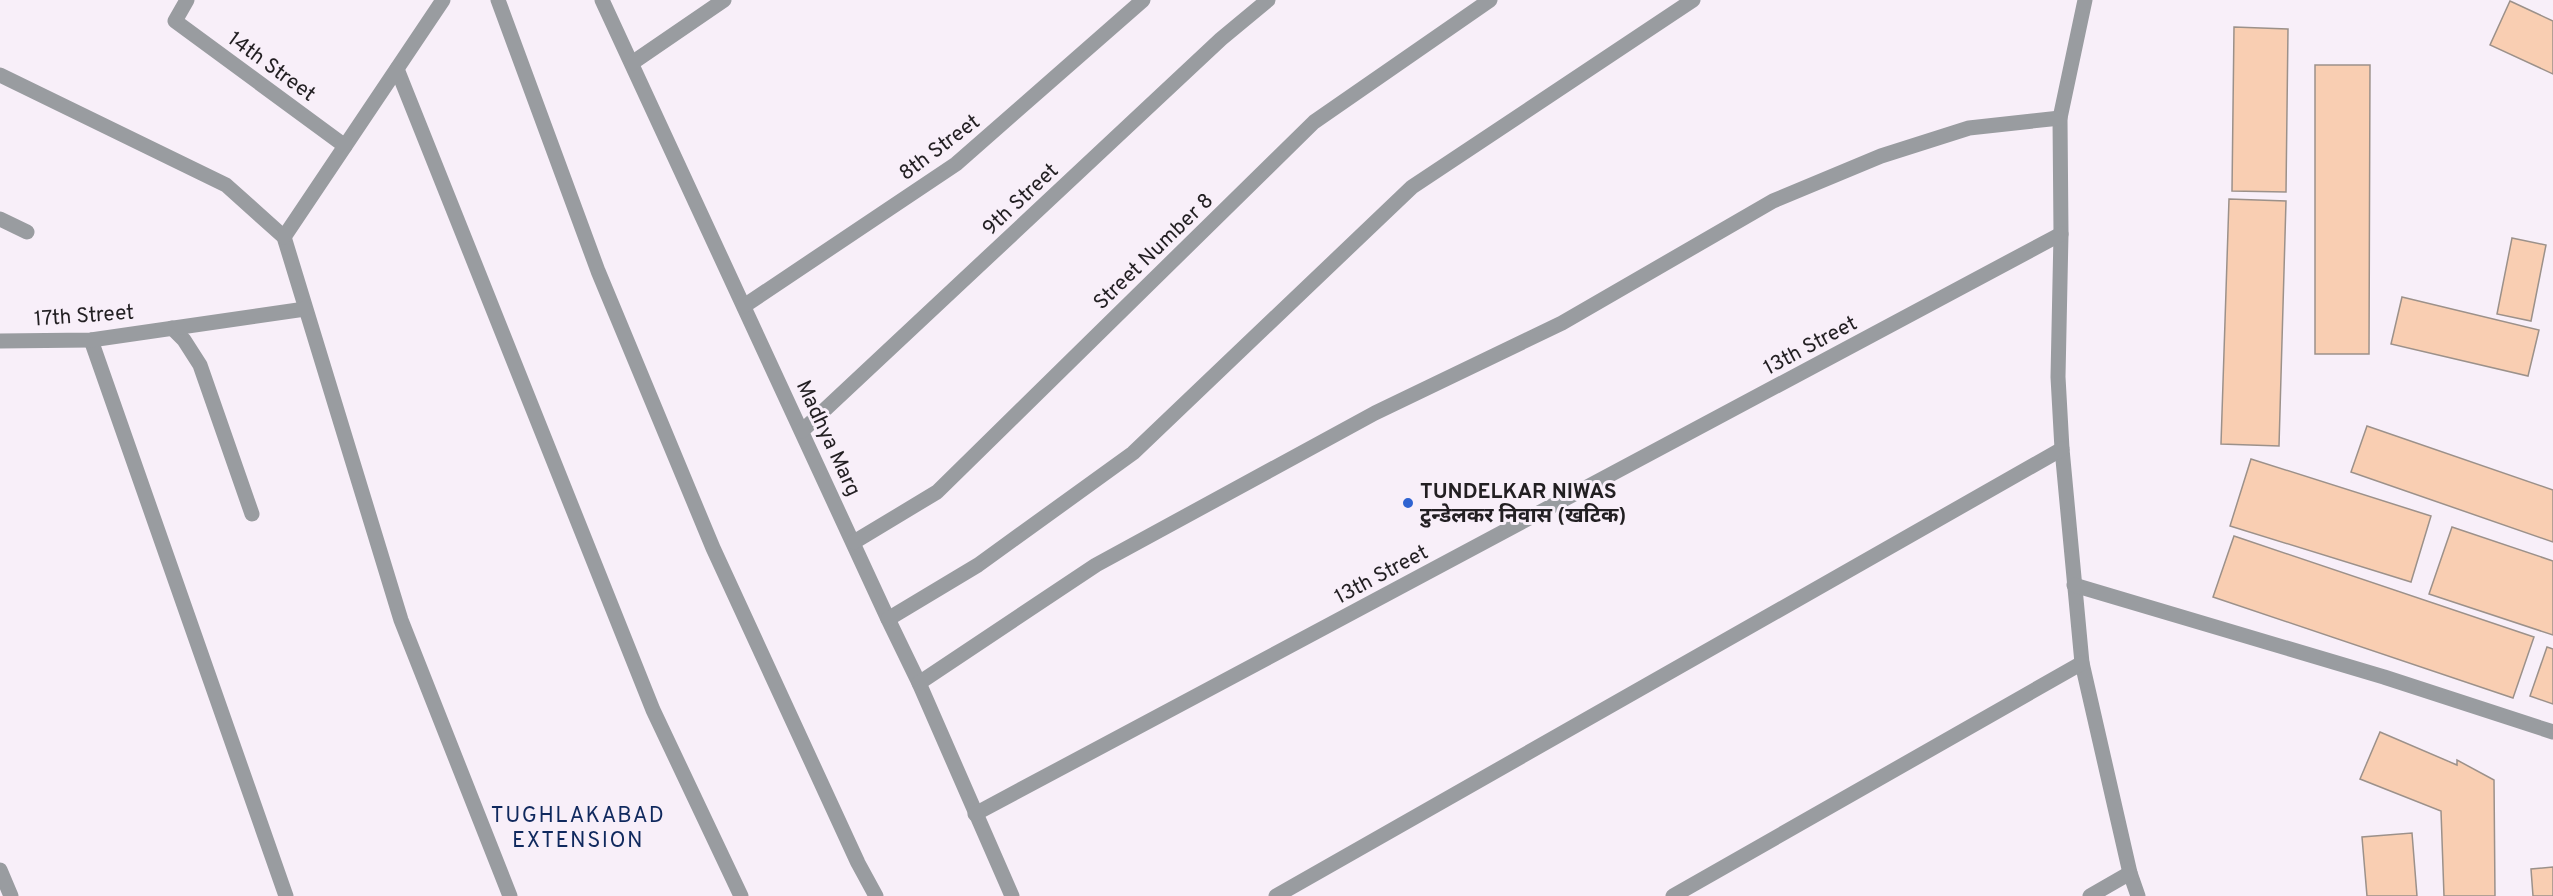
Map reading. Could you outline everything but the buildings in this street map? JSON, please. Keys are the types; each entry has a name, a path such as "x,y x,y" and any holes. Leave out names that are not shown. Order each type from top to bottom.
{"street":[{"name":"14th Street","path":"187,0 175,21 345,146"},
{"path":"284,237 443,0"},
{"path":"498,0 598,271 709,538 858,863 876,896"},
{"name":"Madhya Marg","path":"602,0 919,683 1012,896"},
{"path":"632,63 724,0"},
{"name":"8th Street","path":"744,306 956,165 1143,0"},
{"name":"9th Street","path":"802,431 1221,39 1268,0"},
{"name":"Street Number 8","path":"854,542 937,492 1314,122 1490,0"},
{"path":"888,619 978,565 1133,453 1412,187 1693,0"},
{"path":"2085,0 2060,117 2061,234 2058,377 2062,449 2082,663 2130,873 2138,896"},
{"path":"397,69 653,710 741,896"},
{"path":"0,75 226,186 284,237 401,620 510,896"},
{"path":"919,683 1096,565 1375,413 1562,323 1773,201 1881,156 1969,128 2060,117"},
{"path":"0,219 27,232"},
{"name":"13th Street","path":"975,814 2061,234"},
{"name":"17th Street","path":"0,341 91,340 306,309"},
{"path":"172,328 184,340 200,365 252,514"},
{"path":"91,340 286,896"},
{"path":"1276,896 2062,449"},
{"path":"2074,585 2384,677 2553,732"},
{"path":"1673,896 2082,663"},
{"path":"0,870 11,896"},
{"path":"2090,896 2130,873"}],"place":[{"name":"TUNDELKAR NIWAS टुन्डेलकर निवास (खटिक)","path":"1408,503"}],"district":[{"name":"TUGHLAKABAD EXTENSION","path":"578,826"}]}
